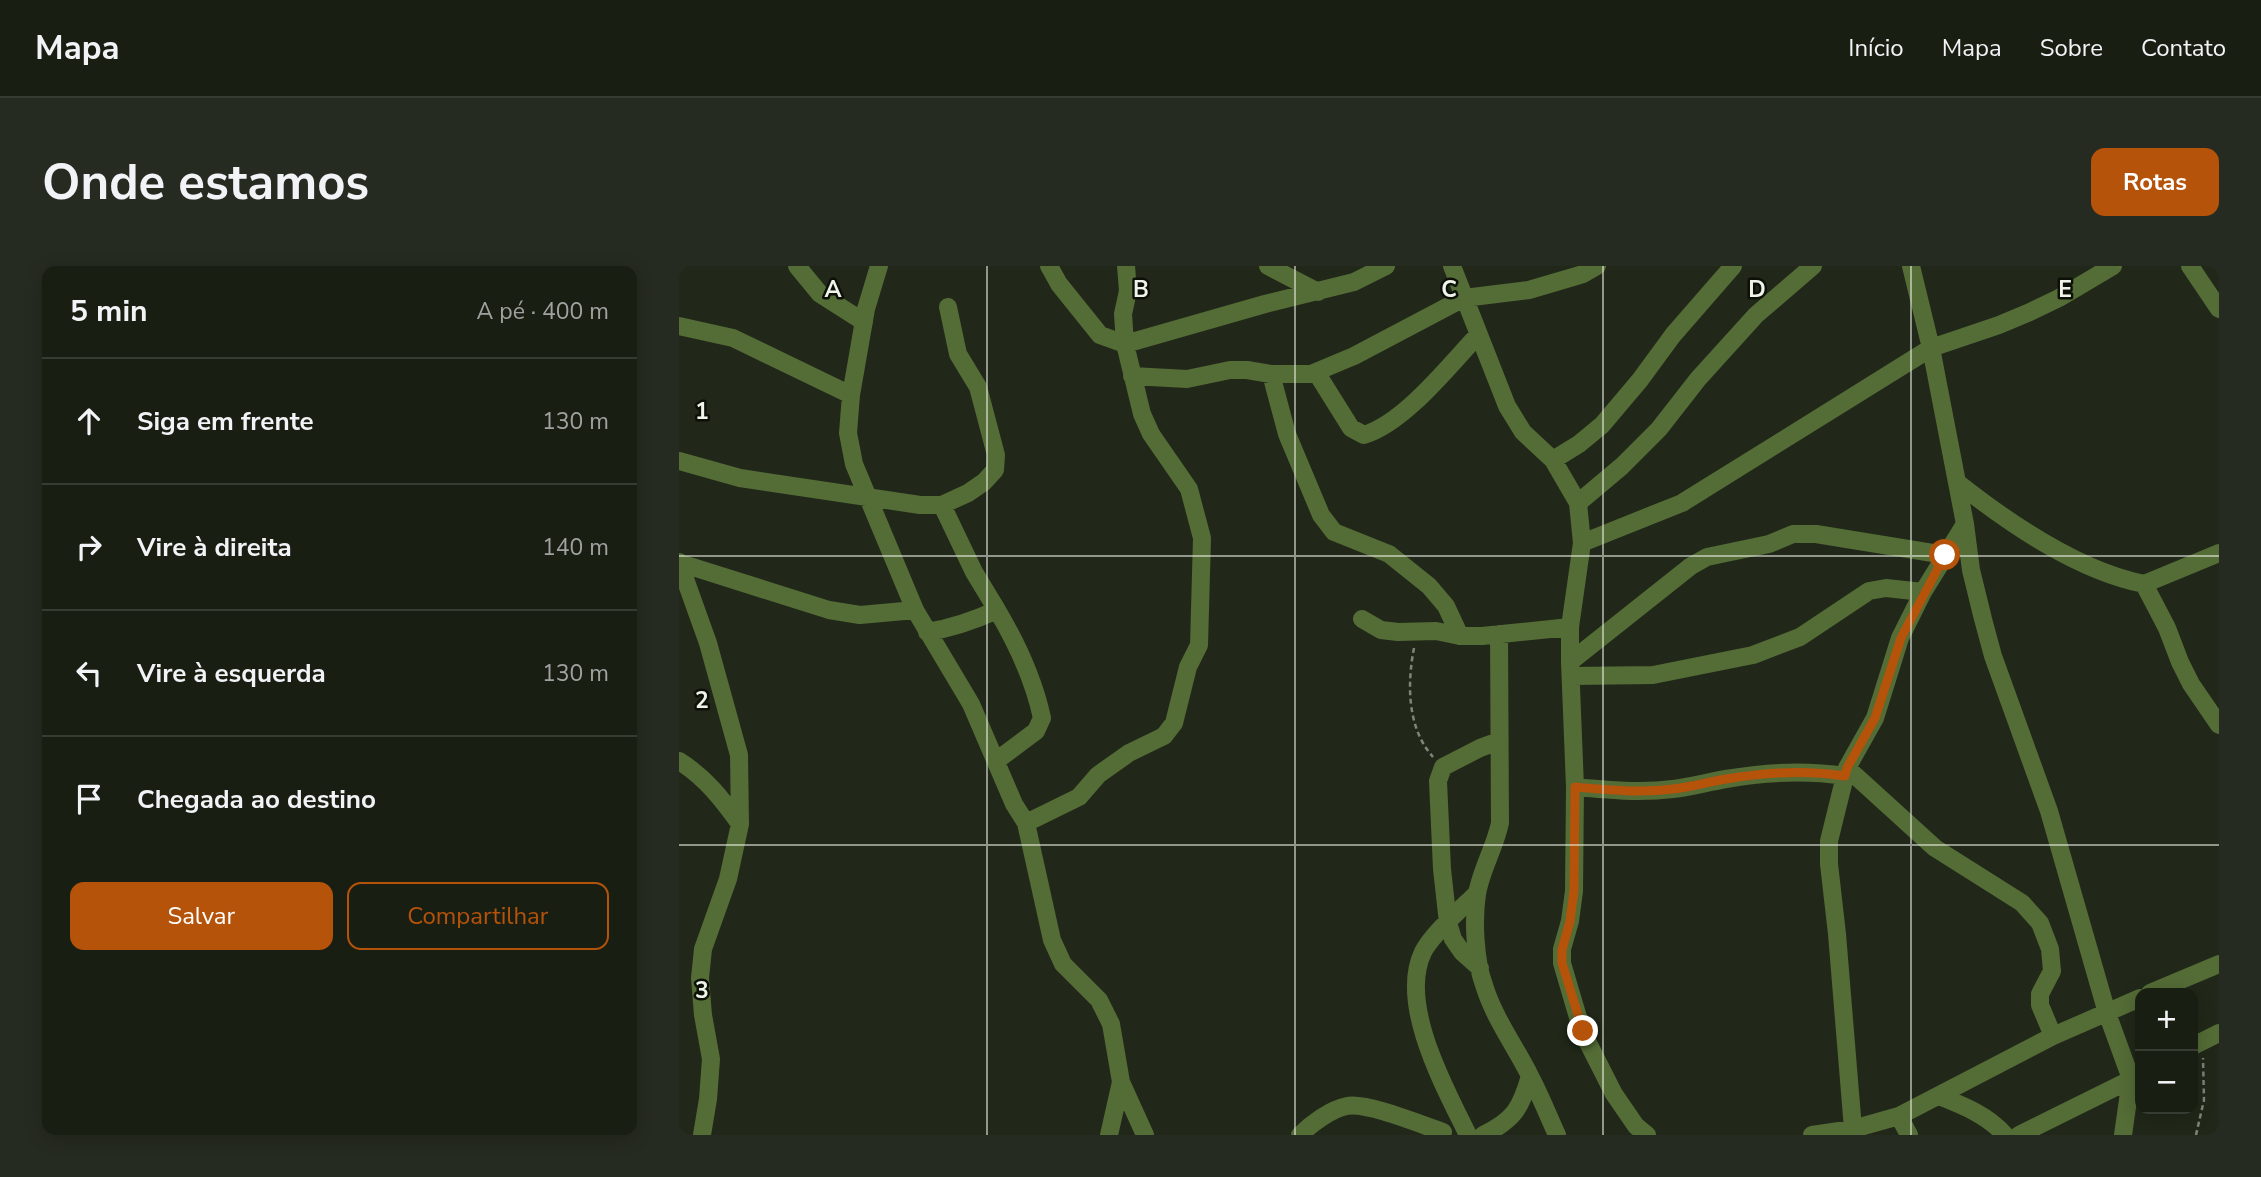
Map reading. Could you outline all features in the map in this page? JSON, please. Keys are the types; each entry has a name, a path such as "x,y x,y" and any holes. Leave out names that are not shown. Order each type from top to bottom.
{"street":[{"path":"797,266 820,294 864,322"},
{"path":"879,266 864,322 851,395 848,433 854,464 915,610 971,704 1014,804 1026,823 1052,940 1063,964 1099,1000 1111,1024 1121,1082 1145,1135"},
{"path":"1049,266 1059,284 1101,335 1125,344 1265,304 1355,282 1386,266"},
{"path":"1026,823 1079,797 1098,775 1129,753 1164,736 1174,723 1188,667 1199,645 1202,538 1189,489 1151,434 1142,414 1125,344 1123,314 1128,291 1126,266"},
{"path":"1268,266 1318,292"},
{"path":"1451,266 1507,406 1523,432 1553,460 1578,503 1582,543 1570,627 1575,787 1574,891 1562,950 1562,963 1583,1031 1614,1094 1636,1126 1647,1135"},
{"path":"1132,376 1187,379 1238,370 1271,374 1316,372 1354,356 1464,298 1529,290 1583,274 1597,266"},
{"path":"1553,460 1602,425 1673,335 1733,266"},
{"path":"1578,503 1614,473 1659,429 1698,379 1756,315 1813,266"},
{"path":"1911,266 1931,348 1972,570 1986,631 2049,811 2107,1013 2135,1075"},
{"path":"1582,543 1682,503 1931,348 1999,325 2059,298 2113,266"},
{"path":"2190,266 2219,309"},
{"path":"679,461 740,478 920,505 942,505 968,493 995,470 996,455 978,387 958,354 948,307"},
{"path":"679,326 733,338 851,395"},
{"path":"1316,372 1350,428 1364,435 1378,431 1397,419 1478,335"},
{"path":"1271,374 1287,434 1321,516 1334,532 1389,554 1429,586 1446,606 1460,636"},
{"path":"1958,483 2020,529 2082,562 2132,582 2144,584 2219,553"},
{"path":"942,505 974,572 1012,638 1039,700 1042,718 1036,731 996,761"},
{"path":"1853,1129 1829,841 1846,772 1875,718 1901,638 1923,592 1965,524"},
{"path":"1571,669 1691,566 1707,557 1769,544 1793,534 1817,534 1945,555"},
{"path":"679,563 829,610 860,615 915,610"},
{"path":"679,563 708,643 739,755 740,824 728,879 703,949 700,978 711,1059 702,1135"},
{"path":"2144,584 2191,684 2219,725"},
{"path":"1571,669 1653,675 1753,655 1800,637 1870,590 1885,588 1923,592"},
{"path":"927,632 971,622 997,610"},
{"path":"1362,619 1381,630 1436,631 1460,636 1570,627"},
{"path":"1499,634 1500,823 1477,892 1475,919 1480,968 1483,985 1504,1031 1530,1076 1557,1135"},
{"path":"1480,968 1462,952 1453,939 1448,923 1442,869 1438,781 1443,767 1499,741"},
{"path":"679,761 693,769 715,790 740,824"},
{"path":"1575,787 1634,792 1674,789 1725,779 1786,772 1846,772 1935,848 2022,903 2040,923 2050,949 2052,971 2040,994 2040,1005 2053,1036"},
{"path":"1300,1135 1325,1116 1348,1106 1375,1110 1437,1134 1469,1135 1425,1041 1416,988 1417,970 1424,950 1477,892"},
{"path":"2162,988 2219,964"},
{"path":"1812,1135 1853,1129 1899,1116 2053,1036 2135,1000"},
{"path":"1483,1135 1512,1116 1523,1101 1530,1076"},
{"path":"2030,1133 2135,1078"},
{"path":"2123,1135 2135,1081"},
{"path":"1109,1135 1121,1082"},
{"path":"1939,1096 1977,1112 2005,1135"},
{"path":"1899,1116 1909,1135"}],"path":[{"path":"1418,631 1411,666 1411,707 1416,731 1427,751 1443,767"},
{"path":"2196,1135 2204,1100 2205,1040"}],"route":[{"path":"1583,1031 1562,963 1562,950 1574,891 1575,787 1634,792 1674,789 1759,774 1817,772 1845,776 1875,718 1901,638 1923,592 1945,555"}]}
